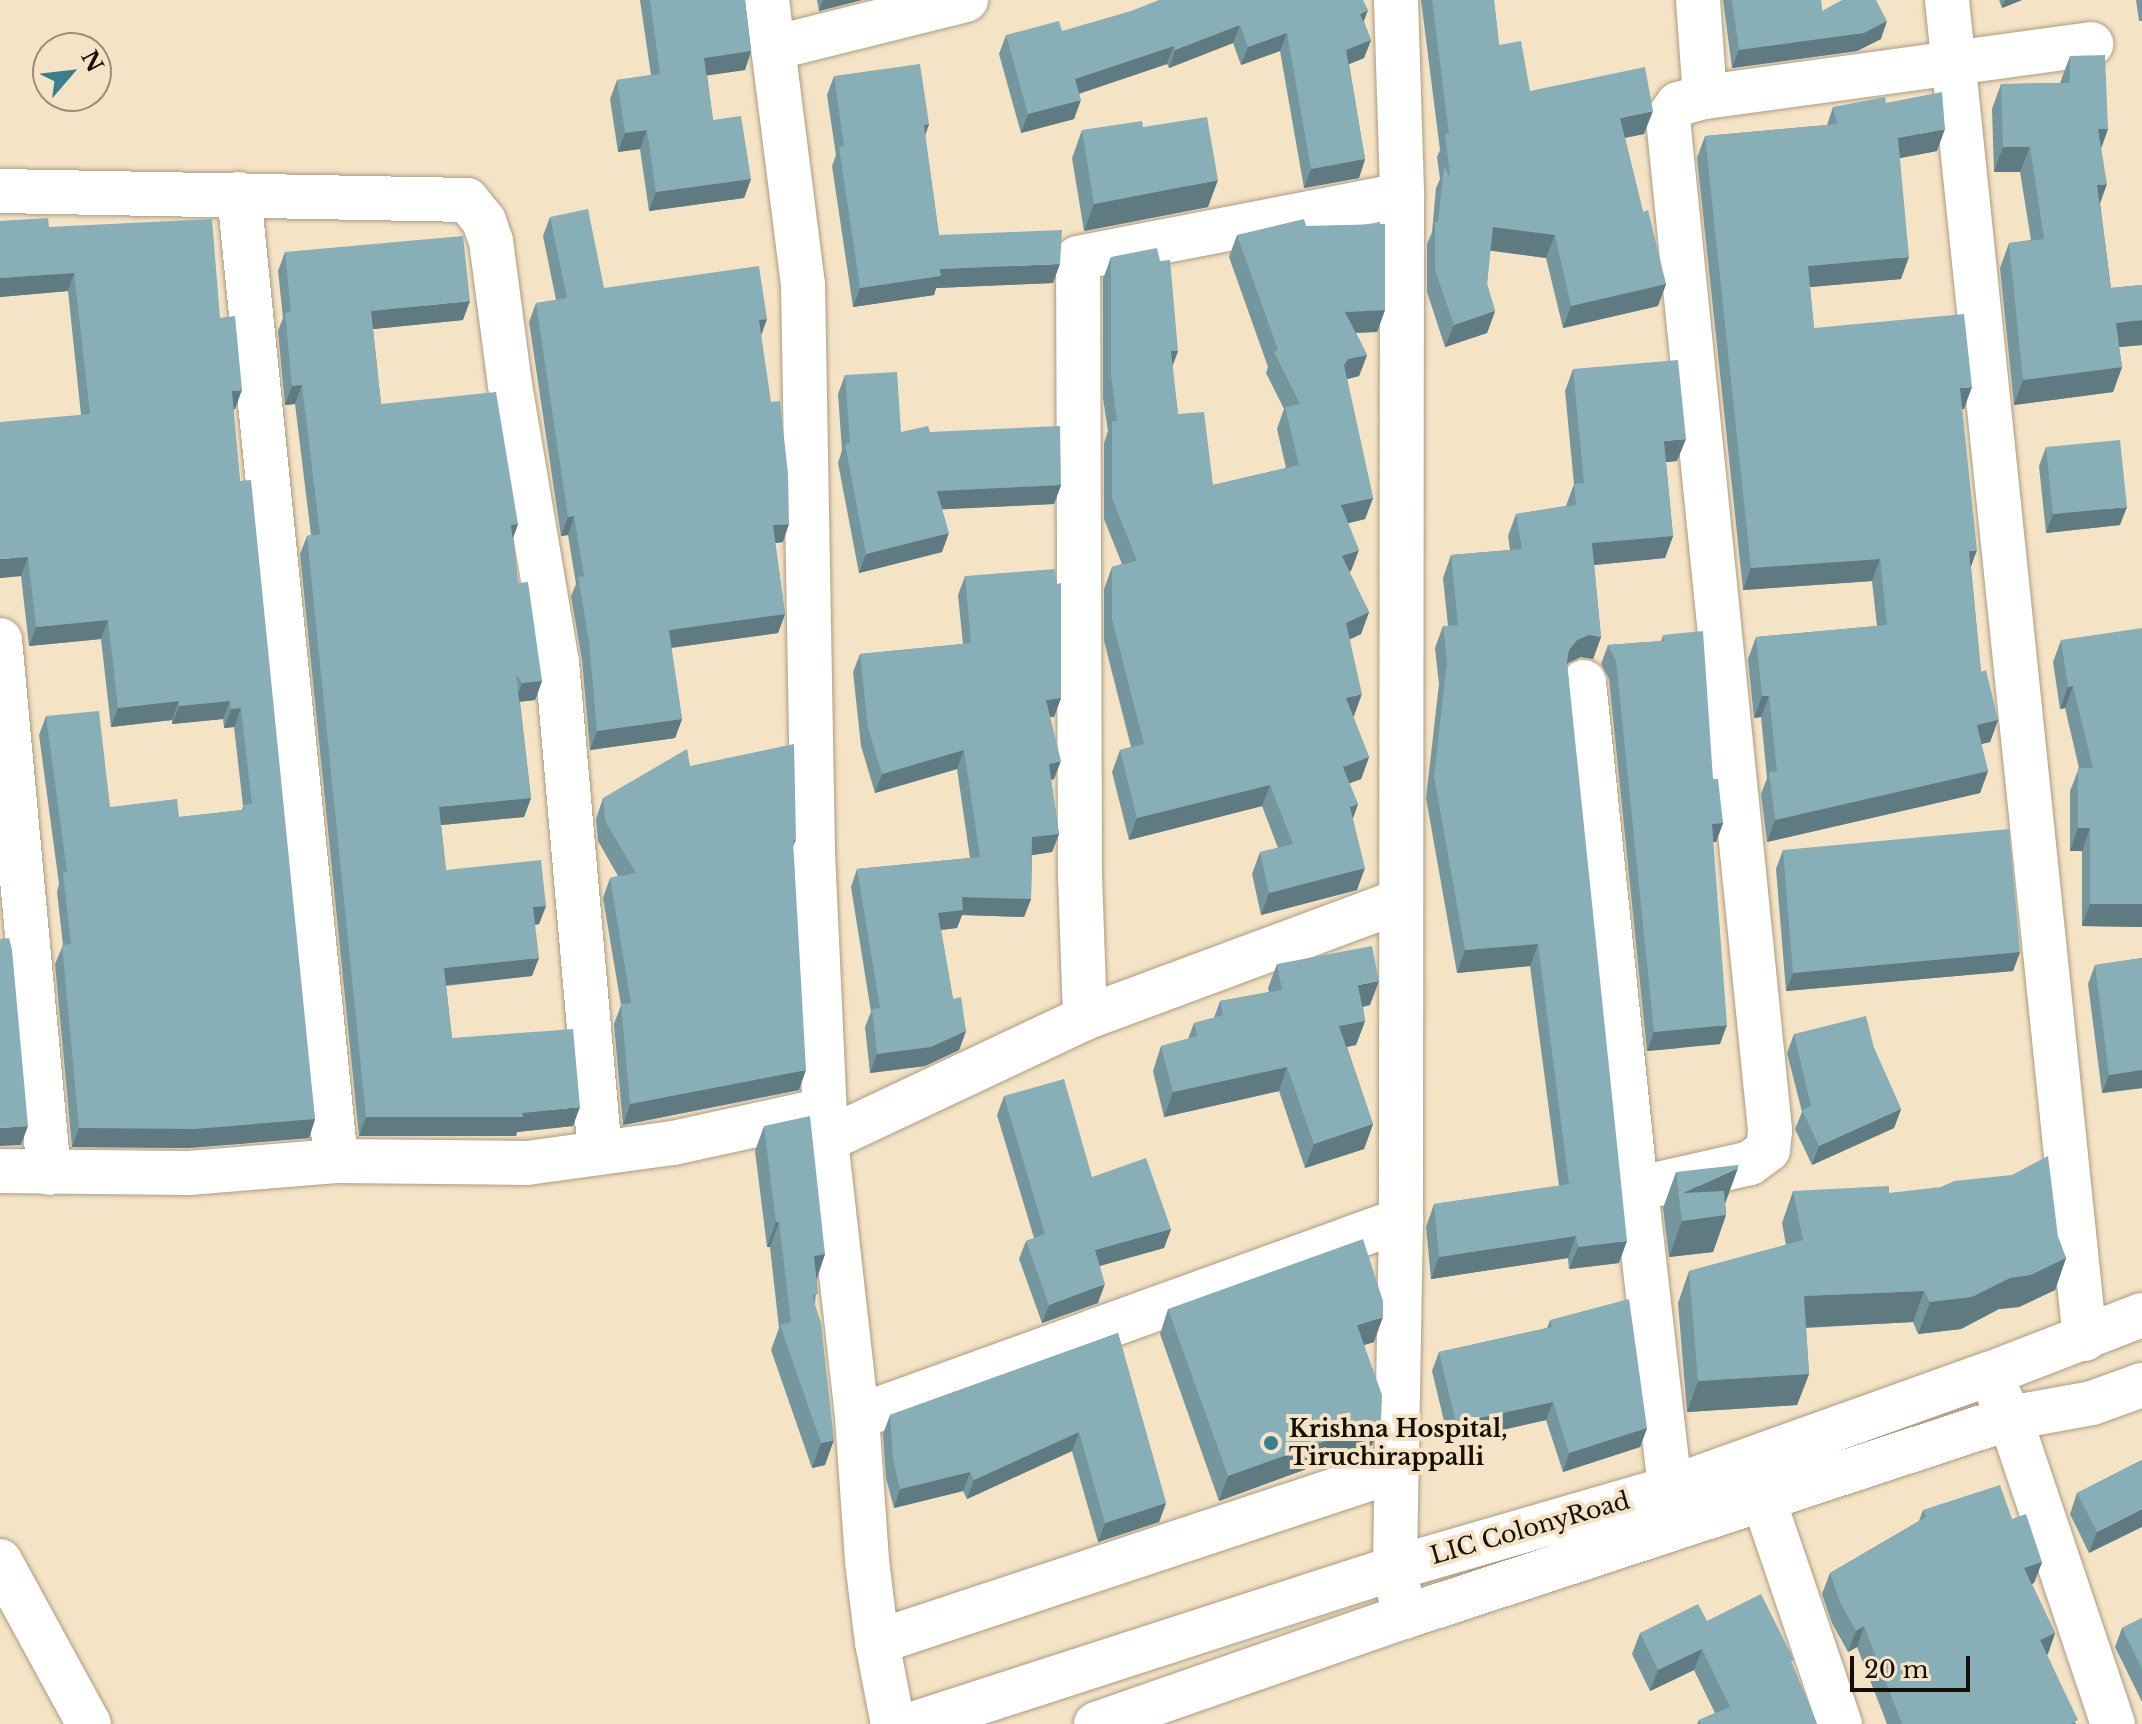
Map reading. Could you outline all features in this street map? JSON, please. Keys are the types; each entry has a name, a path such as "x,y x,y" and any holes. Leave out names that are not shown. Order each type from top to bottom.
{"street":[{"path":"767,0 803,284 813,852 825,1125 857,1417 877,1642 893,1724"},
{"path":"773,48 966,0"},
{"path":"1396,0 1402,195 1401,1220 1395,1568 1404,1617"},
{"path":"1698,0 1705,97"},
{"path":"1947,0 2085,1339"},
{"path":"1636,1189 1750,1163 1768,1150 1770,1130 1668,118 1678,104 1705,97 2091,44"},
{"path":"0,191 467,200 484,221 491,241 510,385 557,662 600,1152"},
{"path":"239,194 336,1161"},
{"path":"1085,1018 1080,862 1078,258 1402,195"},
{"path":"0,640 49,1173"},
{"path":"1584,682 1670,1488"},
{"path":"0,1171 189,1173 336,1161 527,1163 825,1125 1085,1018 1399,901"},
{"path":"857,1417 1401,1220"},
{"name":"LIC ColonyRoad","path":"913,1724 1395,1568 1670,1488 2085,1339 2142,1315"},
{"path":"1989,1374 2010,1418 2113,1724"},
{"name":"LIC ColonyRoad","path":"1096,1724 1404,1617 2010,1418 2092,1403 2142,1385"},
{"path":"877,1642 1396,1470"},
{"path":"1764,1501 1840,1724"},
{"path":"0,1561 89,1724"}],"building":[{"path":"650,0 745,0 751,51 704,58 713,120 741,116 751,179 656,192 647,130 625,133 617,80 660,74"},
{"path":"1159,0 1363,0 1368,10 1360,14 1371,40 1346,50 1365,159 1311,169 1287,33 1248,47 1240,25 1175,50 1174,46 1075,79 1081,100 1028,114 1006,35 1059,21 1062,31"},
{"path":"1432,0 1494,0 1499,45 1521,41 1530,91 1645,67 1653,111 1620,118 1643,212 1648,210 1666,284 1571,306 1555,235 1493,227 1487,284 1495,311 1454,325 1435,270 1435,222 1438,222 1444,166 1450,177 1445,134 1449,134"},
{"path":"1732,0 1821,0 1822,11 1842,0 1876,0 1887,21 1864,33 1739,50"},
{"path":"2105,55 2108,129 2098,129 2107,184 2097,185 2111,288 2142,285 2142,320 2116,323 2122,367 2023,380 2009,243 2044,239 2030,147 2003,147 2001,84 2070,83 2070,56"},
{"path":"920,64 929,124 924,125 939,235 1062,230 1060,264 940,269 941,276 860,288 839,147 844,146 834,76"},
{"path":"1942,92 1945,129 1898,138 1909,257 1808,266 1814,328 1964,314 1972,387 1960,388 1977,550 1969,551 1981,672 1986,670 1998,720 1977,725 1988,771 1775,820 1769,772 1777,772 1769,696 1762,696 1756,637 1887,625 1880,559 1751,568 1705,136 1837,124 1833,107 1885,97 1886,103"},
{"path":"1207,117 1218,180 1094,204 1082,130 1142,121 1143,127"},
{"path":"588,209 604,288 759,266 767,319 759,320 771,402 780,401 788,474 789,524 773,525 785,614 669,630 682,719 597,731 589,641 578,577 584,576 574,516 568,517 536,303 567,298 550,217"},
{"path":"48,218 49,227 212,219 220,318 235,316 242,390 232,391 240,481 251,480 315,1119 195,1129 79,1128 62,945 71,944 63,873 67,872 46,716 99,711 110,807 177,799 179,817 244,810 243,805 252,804 241,708 231,709 230,701 179,706 179,701 118,708 108,620 36,627 28,557 0,559 0,422 90,414 74,273 0,278 0,221"},
{"path":"1304,219 1306,226 1385,224 1385,310 1345,312 1367,355 1348,359 1344,365 1373,498 1341,505 1359,550 1342,556 1369,612 1346,623 1362,694 1346,698 1369,757 1343,767 1358,804 1350,807 1365,868 1269,893 1260,852 1293,844 1270,785 1137,818 1120,750 1144,744 1112,619 1112,567 1137,561 1112,498 1112,421 1117,421 1111,376 1111,257 1157,248 1160,261 1170,260 1178,351 1171,351 1178,414 1204,412 1213,485 1299,465 1285,407 1300,404 1274,352 1278,350 1237,235"},
{"path":"463,236 470,301 371,311 381,404 496,392 518,524 511,525 518,583 528,582 542,681 522,683 516,674 531,798 439,807 446,870 541,860 546,906 533,907 539,958 444,968 452,1038 573,1029 580,1107 522,1113 523,1117 366,1117 307,536 320,534 302,385 292,386 285,313 291,312 285,252"},
{"path":"1678,360 1686,439 1664,441 1673,536 1592,543 1601,637 1589,635 1577,640 1569,650 1567,662 1627,1241 1578,1247 1576,1236 1439,1257 1434,1204 1569,1184 1538,944 1465,950 1434,776 1447,662 1443,626 1458,625 1451,555 1522,549 1516,514 1576,505 1574,484 1584,483 1573,369"},
{"path":"897,372 901,432 928,426 930,432 1060,426 1061,485 937,491 949,533 866,554 845,444 850,443 845,375"},
{"path":"2120,440 2127,507 2053,514 2046,447"},
{"path":"1055,569 1057,584 1061,583 1061,698 1046,700 1061,761 1049,764 1059,834 1032,837 1031,899 962,897 963,910 938,913 953,999 961,997 966,1031 931,1047 877,1054 872,1009 880,1008 857,869 980,857 964,750 882,774 868,728 860,654 971,643 965,576"},
{"path":"2142,628 2142,904 2090,904 2090,828 2078,828 2078,768 2093,768 2073,686 2068,687 2061,640"},
{"path":"1703,631 1713,779 1718,779 1723,823 1712,824 1727,1025 1654,1032 1616,661 1608,645 1664,641 1663,635"},
{"path":"794,744 796,840 793,840 806,1070 630,1104 621,1004 631,1003 610,878 636,873 605,821 603,798 687,749 690,766"},
{"path":"2009,829 2020,952 1793,973 1783,850"},
{"path":"9,938 28,1126 0,1128 0,939"},
{"path":"1372,946 1379,981 1358,985 1365,1021 1339,1026 1373,1124 1314,1144 1287,1067 1173,1092 1161,1046 1197,1036 1194,1023 1223,1015 1220,1001 1282,990 1277,964"},
{"path":"2142,958 2142,1070 2109,1075 2095,965"},
{"path":"1866,1016 1874,1048 1901,1109 1819,1146 1802,1110 1811,1106 1794,1034"},
{"path":"1064,1079 1092,1177 1146,1158 1171,1229 1095,1250 1105,1284 1049,1305 1026,1241 1045,1234 1004,1096"},
{"path":"810,1116 825,1254 814,1256 818,1294 812,1295 821,1323 834,1440 821,1443 780,1325 791,1322 764,1126"},
{"path":"2048,1156 2058,1237 2066,1258 2031,1275 2010,1278 1972,1297 1930,1302 1924,1291 1804,1296 1809,1374 1698,1381 1689,1271 1803,1240 1793,1191 1889,1186 1889,1193 1941,1187 1954,1181 2012,1175"},
{"path":"1738,1165 1738,1168 1683,1193 1724,1191 1726,1215 1682,1221 1676,1172"},
{"path":"1363,1239 1383,1301 1383,1317 1357,1325 1382,1395 1381,1421 1228,1476 1168,1309"},
{"path":"1629,1299 1647,1428 1569,1453 1553,1402 1456,1423 1439,1352 1552,1327 1550,1320"},
{"path":"1118,1333 1166,1503 1105,1523 1079,1432 974,1480 970,1472 900,1489 893,1459 890,1415"},
{"path":"2142,1460 2142,1509 2097,1532 2077,1493"},
{"path":"2000,1485 2012,1519 2026,1514 2042,1562 2024,1568 2055,1633 2040,1640 2078,1720 2070,1724 1902,1724 1864,1626 1856,1631 1840,1602 1830,1573 1926,1517 1923,1510"},
{"path":"1761,1594 1794,1660 1791,1661 1817,1724 1701,1724 1699,1720 1730,1707 1702,1649 1658,1670 1640,1633 1698,1604 1707,1621"},
{"path":"2142,1618 2142,1669 2122,1628"}],"place":[{"name":"Krishna Hospital, Tiruchirappalli","path":"1271,1443"}]}
